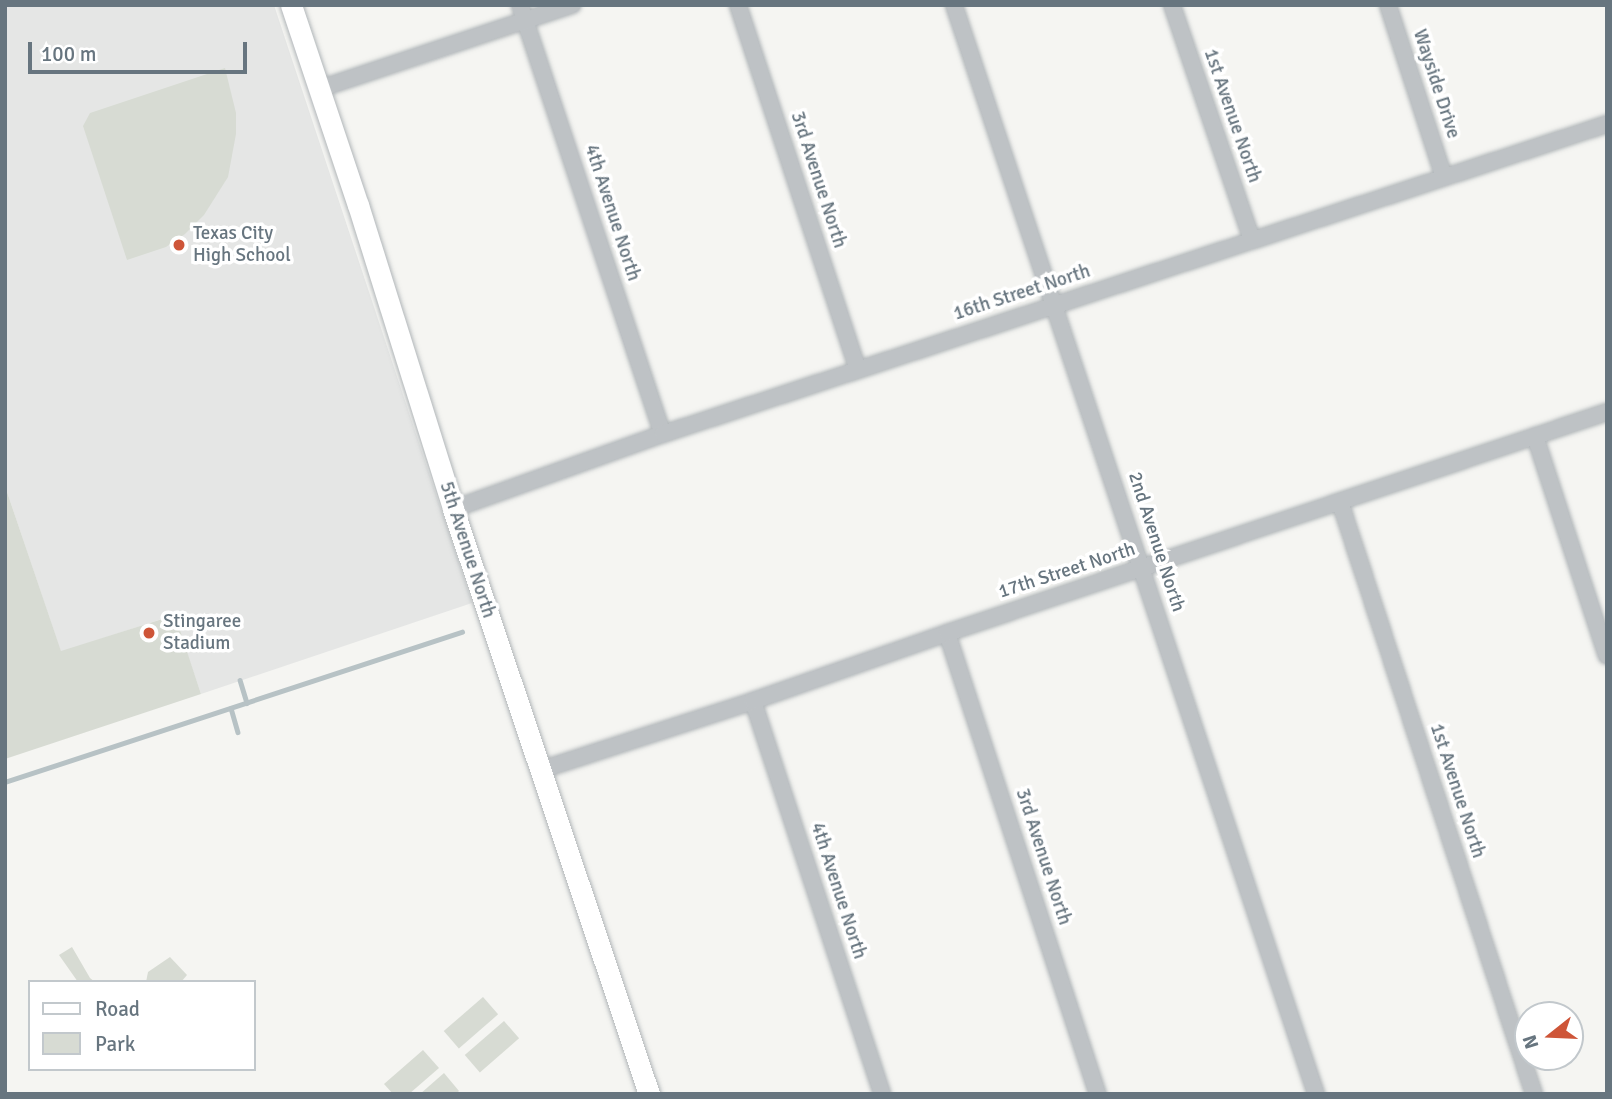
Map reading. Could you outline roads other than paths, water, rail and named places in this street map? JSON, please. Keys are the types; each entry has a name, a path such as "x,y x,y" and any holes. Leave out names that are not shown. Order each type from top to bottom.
{"street":[{"name":"5th Avenue North","path":"291,5 453,509 649,1094"},
{"path":"320,89 523,13 572,5"},
{"name":"3rd Avenue North","path":"738,5 858,369"},
{"name":"2nd Avenue North","path":"954,5 1316,1094"},
{"name":"1st Avenue North","path":"1172,5 1252,240"},
{"name":"Wayside Drive","path":"1388,5 1444,177"},
{"name":"4th Avenue North","path":"523,13 663,434"},
{"name":"16th Street North","path":"453,509 663,434 1607,124"},
{"name":"17th Street North","path":"541,770 1607,412"},
{"path":"1535,436 1607,656"},
{"name":"1st Avenue North","path":"1340,502 1534,1094"},
{"name":"3rd Avenue North","path":"947,633 1098,1094"},
{"name":"4th Avenue North","path":"753,701 882,1094"}],"waterway":[{"path":"5,782 462,632"},
{"path":"240,680 247,703"},
{"path":"231,708 238,732"}],"place":[{"name":"Texas City High School","path":"179,245"},
{"name":"Stingaree Stadium","path":"149,633"}]}
